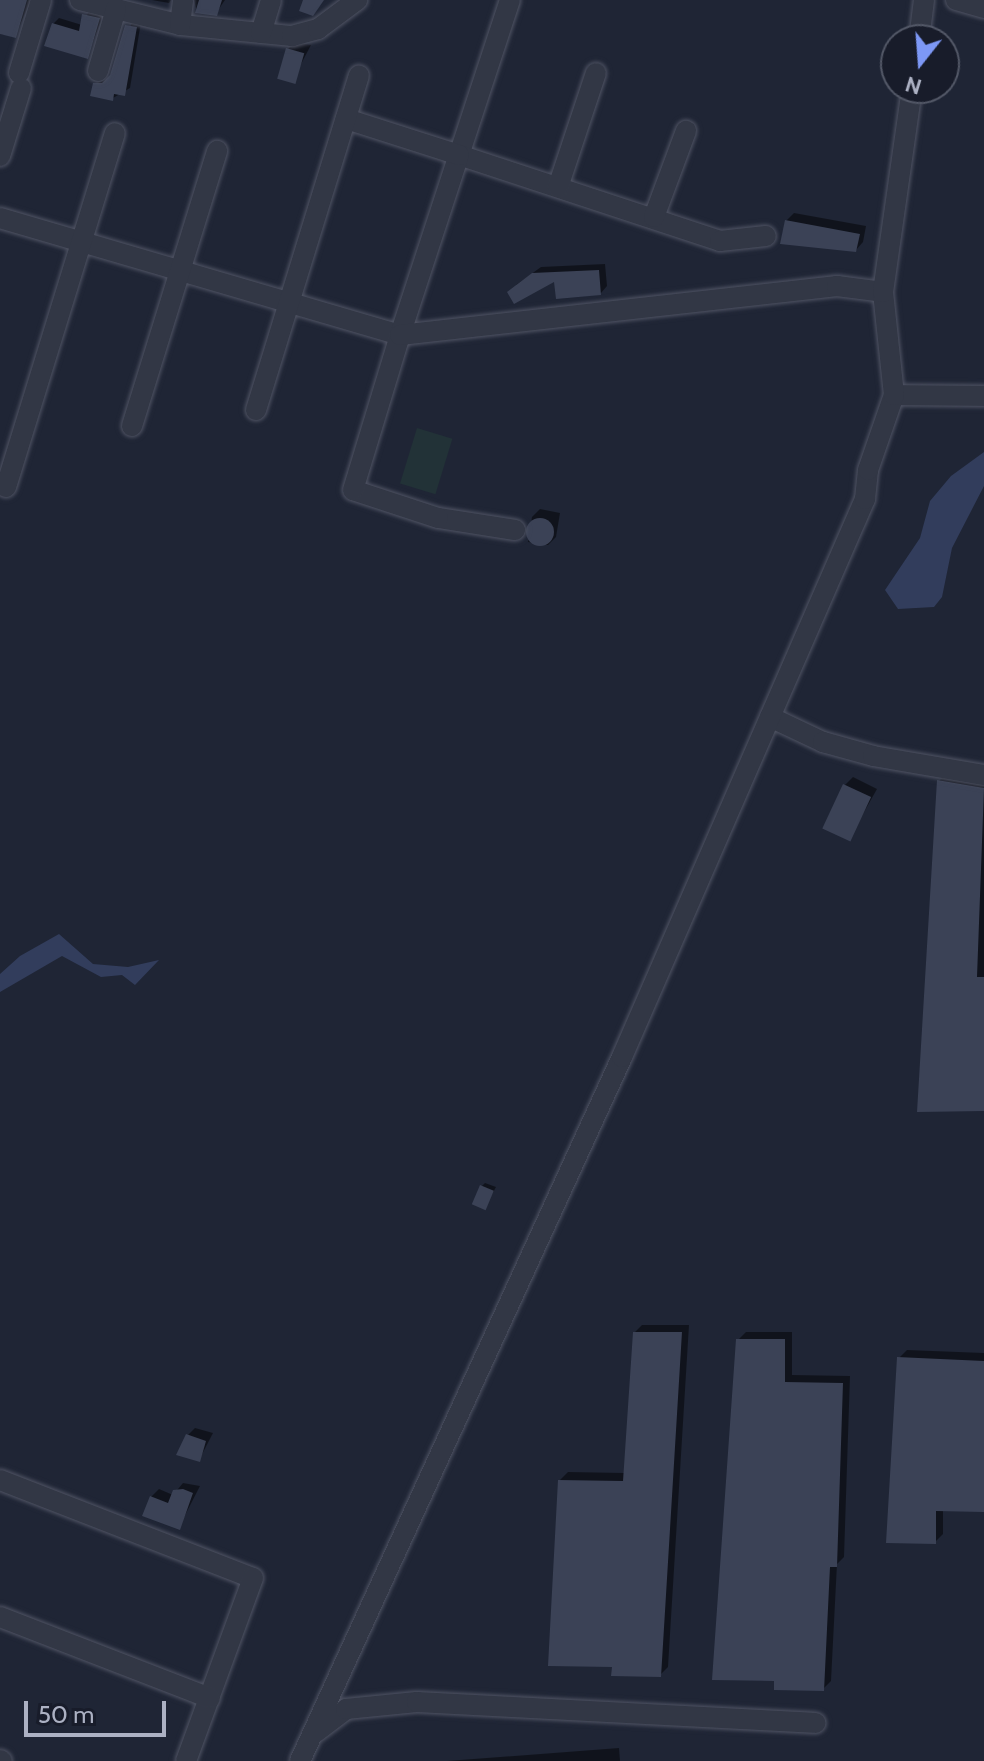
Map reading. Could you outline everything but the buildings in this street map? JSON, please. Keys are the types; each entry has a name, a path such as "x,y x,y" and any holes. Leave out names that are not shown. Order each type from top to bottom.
{"street":[{"path":"0,156 41,0"},
{"path":"180,25 183,0"},
{"path":"261,33 271,0"},
{"path":"510,0 400,335 353,490 438,518 515,530"},
{"path":"921,24 924,0"},
{"path":"956,0 984,8"},
{"path":"98,71 97,3 180,25 292,36 318,29 350,2"},
{"path":"558,187 596,73"},
{"path":"256,410 359,75"},
{"path":"300,1761 622,1057 865,499 868,470 894,395 883,292 910,104"},
{"path":"346,119 720,241 766,236"},
{"path":"654,217 686,131"},
{"path":"6,487 115,133"},
{"path":"132,426 217,151"},
{"path":"0,218 400,335 837,286 883,292"},
{"path":"894,395 984,396"},
{"path":"770,717 823,742 873,756 984,775"},
{"path":"0,1480 253,1578 186,1761"},
{"path":"0,1617 210,1698"},
{"path":"313,1734 346,1709 417,1702 815,1723"}],"shaded area":[{"path":"417,428 452,439 435,494 400,483"}],"water":[{"path":"984,452 984,486 952,548 942,597 934,607 898,609 885,590 920,538 930,501 951,476"},
{"path":"59,934 93,964 128,967 159,960 135,985 122,975 101,977 62,956 0,992 0,974 20,956"}]}
